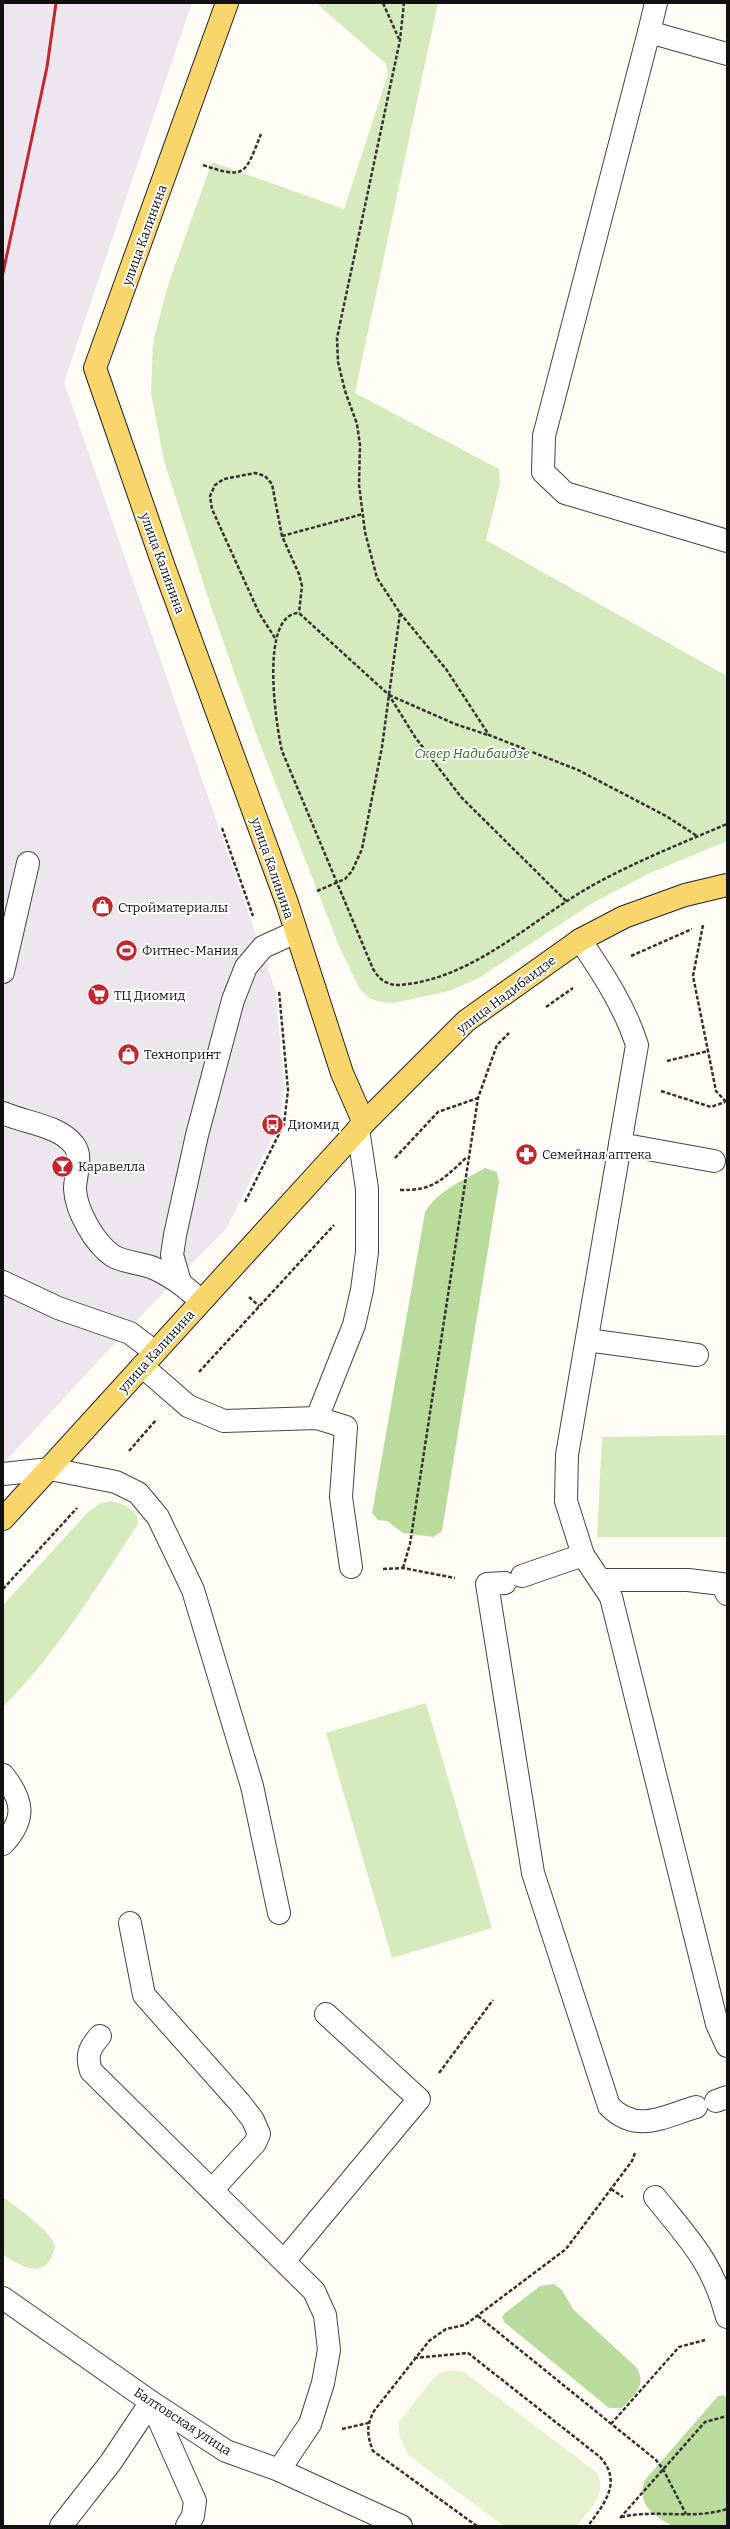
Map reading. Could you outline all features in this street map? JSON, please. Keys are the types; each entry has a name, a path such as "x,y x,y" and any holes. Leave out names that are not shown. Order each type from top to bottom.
{"main road":[{"name":"улица Калинина","path":"227,3 96,368 164,567 279,881 361,1126"},
{"name":"улица Надибаидзе","path":"309,1182 361,1126 466,1021 580,940 624,917 685,896 727,885"},
{"name":"улица Калинина","path":"3,1519 309,1182"}],"street":[{"path":"656,3 544,436 543,472 565,493 727,541"},
{"path":"649,32 727,54"},
{"path":"3,972 28,863"},
{"path":"180,1282 172,1255 175,1235 204,1106 233,1000 246,967 263,947 296,932"},
{"path":"580,940 600,969 631,1027 636,1045 567,1455 566,1501 583,1555 602,1580 611,1597 727,2046"},
{"path":"3,1113 64,1135 75,1146 78,1162 75,1188 78,1207 88,1228 114,1256 152,1268 180,1282 201,1301"},
{"path":"317,1418 354,1324 361,1297 366,1252 367,1189 361,1126"},
{"path":"620,1144 714,1161"},
{"path":"3,1282 58,1308 130,1333 177,1397 188,1406 224,1421 317,1418 346,1427 341,1497 351,1566"},
{"path":"587,1340 697,1355"},
{"path":"3,1474 50,1469 116,1482 138,1493 153,1511 193,1590 252,1786 279,1913"},
{"path":"583,1555 505,1581 533,1873 609,2106 625,2119 639,2123 713,2102"},
{"path":"602,1580 688,1580 725,1588"},
{"path":"3,1775 14,1788 20,1804 15,1830 3,1844"},
{"path":"130,1923 144,1995 240,2103 253,2120 258,2134 255,2143 212,2190"},
{"path":"284,2261 419,2099 326,2014"},
{"path":"100,2036 89,2049 88,2061 91,2072 314,2291 325,2315 329,2350 323,2383 310,2424 279,2470"},
{"path":"655,2196 704,2258 717,2282 727,2317"},
{"name":"Балтовская улица","path":"3,2298 151,2402 226,2451 279,2470 401,2526"},
{"path":"61,2526 111,2462 151,2402"},
{"path":"151,2402 195,2501 193,2516 187,2526"}],"path":[{"path":"383,3 400,40"},
{"path":"404,3 400,40 337,338 338,362 345,391 357,424 360,445 359,485 363,514 377,578 400,613 446,669 489,735"},
{"path":"173,155 229,174 242,171 249,164 261,134"},
{"path":"275,638 259,613 212,510 210,496 215,485 224,480 255,472 265,476 274,489 282,536 299,574 302,586 299,613"},
{"path":"282,536 363,514"},
{"path":"566,901 461,797 415,737 389,695 299,613 292,613 284,620 275,638 275,700 282,751 374,969 383,981 389,984 402,985 424,981 475,961 566,901 640,862 727,824"},
{"path":"338,883 352,871 362,849 372,807 400,613"},
{"path":"389,695 455,724 489,735 578,770 666,816 698,836"},
{"path":"220,820 279,992 288,1090 284,1124 244,1204"},
{"path":"545,1008 600,969 709,923"},
{"path":"630,1082 711,1107 726,1102 716,1091 693,976 703,925"},
{"path":"403,1568 410,1544 478,1098 497,1045 514,1030"},
{"path":"663,1062 708,1051"},
{"path":"438,1112 478,1098"},
{"path":"367,1189 418,1191 431,1187 468,1157"},
{"path":"3,1589 104,1480 259,1306"},
{"path":"376,1570 403,1568 505,1581"},
{"path":"419,2099 493,2000"},
{"path":"477,2526 373,2451 368,2438 368,2423 374,2411 414,2358 429,2341 446,2329 465,2325 566,2249 632,2161"},
{"path":"478,2316 656,2460 663,2469 686,2514"},
{"path":"611,2424 679,2347 688,2343 712,2340"},
{"path":"414,2358 468,2353 600,2457 611,2475 611,2490 588,2526"},
{"path":"727,2416 705,2422 620,2518 640,2513 708,2514 727,2509"}],"shaded area":[{"path":"3,3 192,3 64,382 276,992 284,1087 280,1123 226,1229 127,1330 3,1464"}],"green space":[{"name":"Сквер Надибаидзе","path":"316,3 438,3 355,393 499,469 500,484 486,540 727,676 727,841 648,874 591,904 479,978 449,991 394,1003 380,1002 369,998 359,988 339,946 256,734 210,604 164,461 151,393 153,342 168,285 212,162 344,209 388,74 386,64"},
{"path":"485,1168 497,1172 499,1182 442,1531 434,1537 403,1533 387,1521 378,1520 372,1513 425,1212 436,1198 444,1192"},
{"path":"727,1435 727,1537 597,1537 602,1437"},
{"path":"111,1501 125,1506 133,1511 138,1519 138,1524 75,1619 41,1665 3,1707 3,1605 88,1512 101,1503"},
{"path":"426,1703 492,1928 392,1958 326,1733"},
{"path":"3,2197 39,2225 54,2243 55,2245 51,2258 46,2265 41,2268 28,2268 3,2255"},
{"path":"554,2284 562,2290 573,2309 637,2368 641,2380 640,2385 635,2394 622,2408 609,2408 504,2322 502,2317 505,2313 540,2286"},
{"path":"450,2370 464,2372 596,2472 600,2486 599,2493 592,2507 577,2526 504,2526 408,2455 399,2435 399,2422 431,2381 440,2373"},
{"path":"723,2395 727,2398 727,2526 674,2526 660,2519 648,2508 642,2495 645,2480 718,2396"}],"railway":[{"path":"3,273 47,67 56,3"}],"place":[{"name":"Стройматериалы","path":"102,907"},
{"name":"Фитнес-Мания","path":"127,950"},
{"name":"ТЦ Диомид","path":"99,995"},
{"name":"Технопринт","path":"129,1054"},
{"name":"Диомид","path":"272,1124"},
{"name":"Семейная аптека","path":"527,1154"},
{"name":"Каравелла","path":"63,1166"}]}
